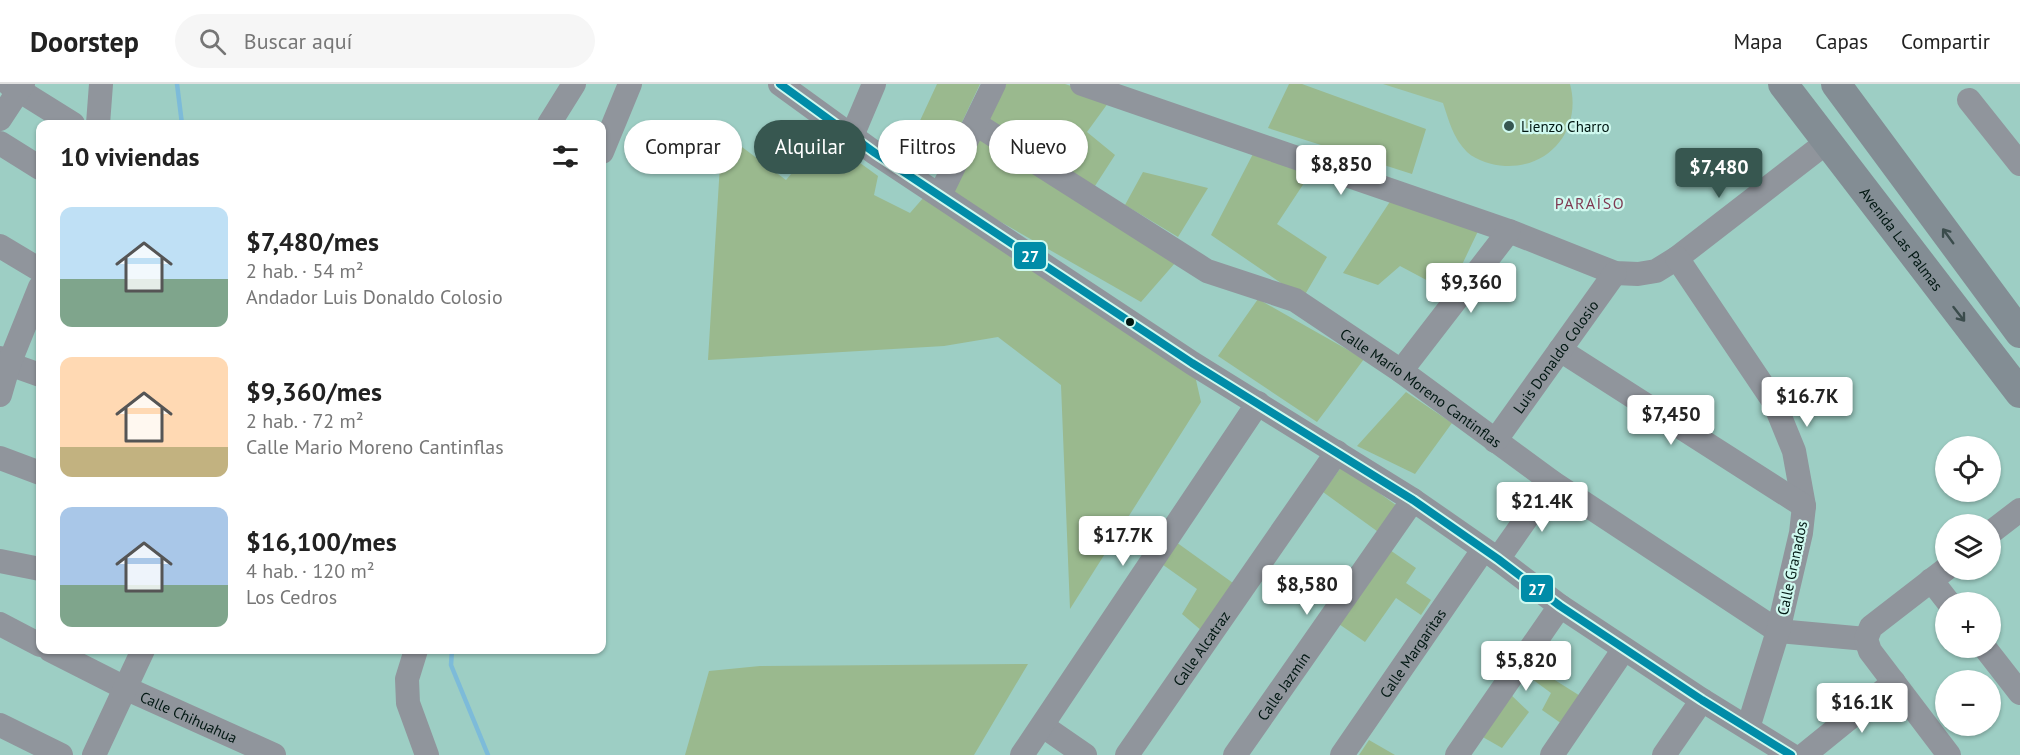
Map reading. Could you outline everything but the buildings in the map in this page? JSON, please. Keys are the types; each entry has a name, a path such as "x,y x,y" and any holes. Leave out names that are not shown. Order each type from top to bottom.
{"main road":[{"name":"Avenida Las Palmas","path":"1783,84 2020,393"},
{"path":"1836,84 2019,329"}],"street":[{"path":"98,120 101,84"},
{"path":"552,120 574,84"},
{"path":"606,142 630,84"},
{"path":"780,84 830,120"},
{"path":"859,120 874,84"},
{"path":"977,122 994,84"},
{"path":"1082,84 1509,231 1615,273 1638,274 1656,270 1677,258 1827,142"},
{"path":"0,119 17,86 67,120"},
{"path":"1969,100 2020,164"},
{"name":"Calle Mario Moreno Cantinflas","path":"977,125 1208,271 1294,300 1401,371 1552,482 1778,631 1866,639"},
{"path":"0,143 36,166"},
{"path":"866,146 1191,363 1413,500 1560,606 1748,728 1781,752"},
{"path":"940,195 951,174"},
{"path":"1401,371 1509,231"},
{"path":"0,246 36,268"},
{"name":"Calle Granados","path":"1677,258 1774,402 1794,451 1804,506 1802,533 1778,631 1748,728"},
{"name":"Luis Donaldo Colosio","path":"1495,441 1615,273"},
{"path":"0,395 4,361 36,295"},
{"path":"1560,350 1804,506"},
{"path":"4,361 36,373"},
{"path":"1022,755 1258,403"},
{"name":"Calle Alcatraz","path":"1127,755 1337,452"},
{"path":"0,458 36,471"},
{"name":"Calle Margaritas","path":"1342,755 1491,555 1552,482"},
{"name":"Calle Jazmín","path":"1235,755 1413,500"},
{"path":"2001,525 2020,510"},
{"path":"0,561 36,568"},
{"path":"1935,576 1871,627 1866,639 1870,651 1949,755"},
{"path":"1457,755 1560,606"},
{"path":"0,624 36,643"},
{"path":"1552,755 1624,649"},
{"name":"Calle Chihuahua","path":"58,654 258,752"},
{"path":"94,755 141,654"},
{"path":"415,654 407,679 408,703 427,755"},
{"path":"1993,658 2020,693"},
{"path":"1804,755 1894,681"},
{"path":"1664,755 1702,700"},
{"path":"0,725 61,755"},
{"path":"1043,726 1085,755"}],"green space":[{"path":"937,84 980,84 963,120 920,120"},
{"path":"1006,84 1065,84 1111,99 1088,131 1088,120 989,119"},
{"path":"1289,84 1302,84 1426,129 1412,174 1268,128"},
{"name":"Lienzo Charro","path":"1383,84 1570,84 1573,100 1571,116 1567,130 1549,153 1521,165 1495,165 1475,158 1462,147 1452,129 1443,103"},
{"path":"1088,133 1115,155 1093,189 1071,174 1088,174"},
{"path":"980,135 989,141 989,174 1039,174 1175,263 1141,302 950,193 960,174 977,174 977,141"},
{"path":"742,147 754,156 754,174 778,174 786,180 791,174 866,174 866,167 878,176 874,195 910,213 924,197 1201,375 1196,380 1201,402 1070,609 1061,385 998,337 944,346 708,360 719,174 742,174"},
{"path":"1255,150 1314,168 1277,224 1327,257 1303,298 1211,235"},
{"path":"1143,172 1208,188 1178,237 1125,205"},
{"path":"1391,200 1479,229 1449,292 1400,266 1378,285 1343,273"},
{"path":"1258,299 1364,359 1317,422 1218,356"},
{"path":"1406,392 1452,423 1415,474 1357,446"},
{"path":"1342,466 1400,508 1381,534 1323,492"},
{"path":"1176,542 1233,583 1202,631 1182,614 1197,589 1159,562"},
{"path":"1387,548 1416,568 1406,583 1431,600 1421,615 1396,598 1365,642 1336,622"},
{"path":"1028,664 974,755 685,755 709,671 760,666"},
{"path":"1531,665 1585,699 1565,726 1542,710 1551,693 1524,673"},
{"path":"1509,693 1529,712 1502,748 1481,736"},
{"path":"1369,740 1395,755 1359,755"}],"waterway":[{"path":"177,84 182,120"},
{"path":"452,654 451,665 488,755"}],"transit line":[{"name":"27","path":"780,84 875,153 1192,363 1413,500 1498,559 1560,606 1702,700 1791,755"}],"place":[{"name":"Lienzo Charro","path":"1509,126"}],"district":[{"name":"PARAÍSO","path":"1590,203"}]}
